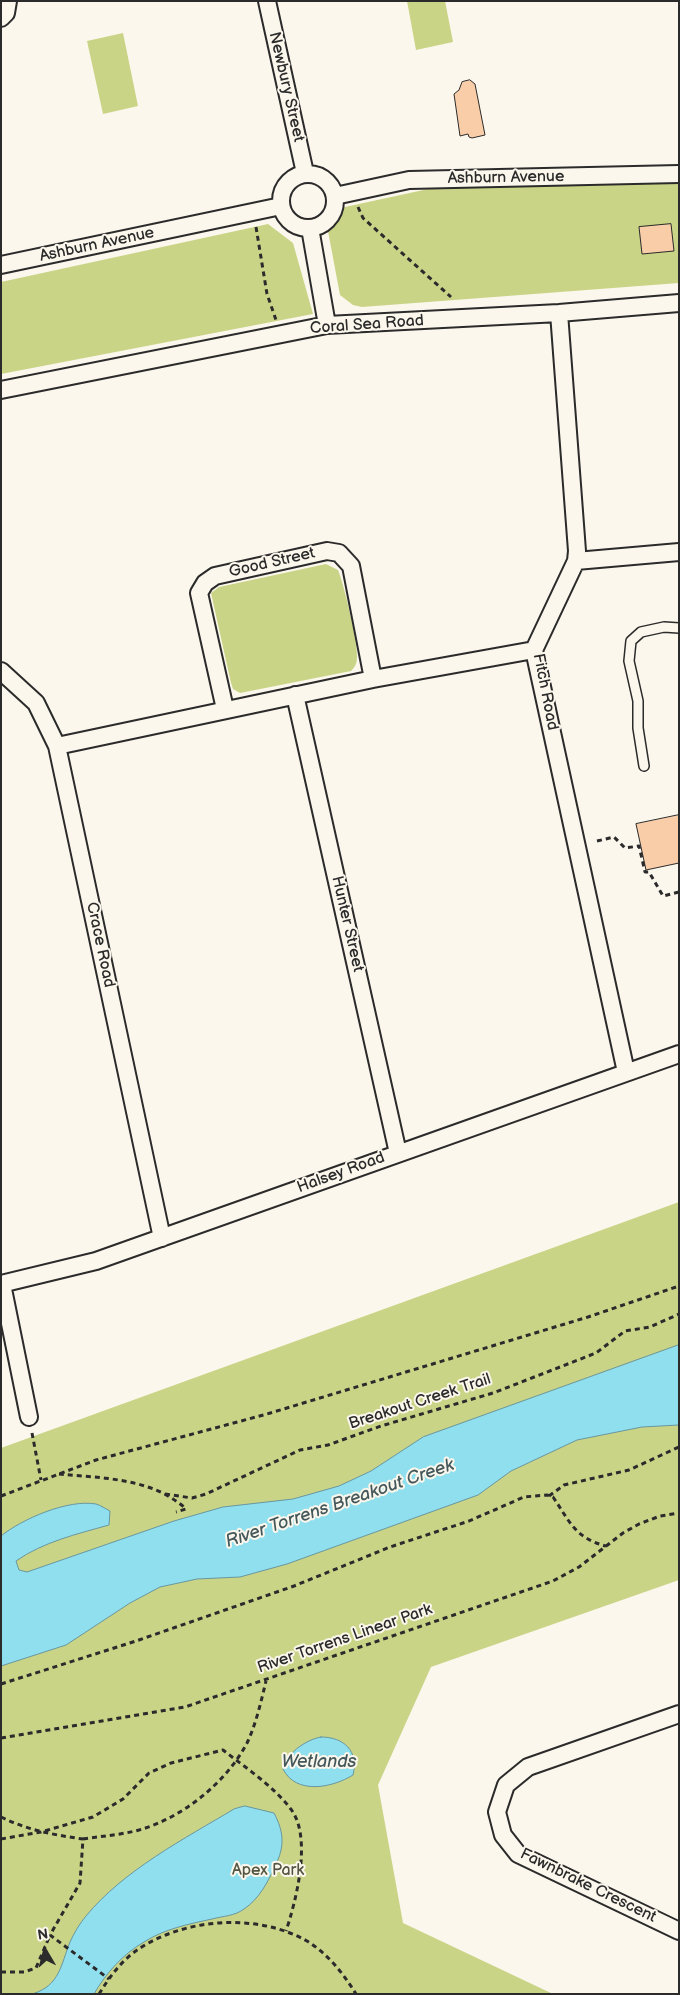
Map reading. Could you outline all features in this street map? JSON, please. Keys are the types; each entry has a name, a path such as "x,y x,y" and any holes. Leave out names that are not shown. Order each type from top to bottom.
{"street":[{"path":"1,18 6,13 8,1"},
{"name":"Newbury Street","path":"267,1 305,173"},
{"path":"305,173 317,175 326,180 335,196 335,206 330,216 321,225 310,228 292,223 284,215 280,196 285,185 292,178 305,173"},
{"name":"Ashburn Avenue","path":"335,196 409,180 679,174"},
{"name":"Ashburn Avenue","path":"1,265 281,206"},
{"path":"310,228 328,325"},
{"name":"Coral Sea Road","path":"1,390 328,325 559,313 679,303"},
{"name":"Fitch Road","path":"559,313 578,543 576,561 534,650 626,1072"},
{"name":"Good Street","path":"225,709 199,593 201,587 215,576 326,551 339,553 351,566 373,679"},
{"path":"576,561 679,552"},
{"path":"57,746 373,679 534,650"},
{"name":"Crace Road","path":"1,671 36,703 57,746 162,1238"},
{"name":"Hunter Street","path":"295,695 398,1152"},
{"name":"Halsey Road","path":"2,1284 96,1261 398,1152 679,1054"},
{"path":"2,1284 29,1417"},
{"name":"Fawnbrake Crescent","path":"679,1714 528,1767 506,1785 497,1812 504,1834 518,1854 679,1931"}],"lane":[{"path":"644,766 638,728 638,701 629,661 631,641 641,632 664,627 679,628"}],"path":[{"path":"356,204 363,218 451,297"},
{"path":"254,211 267,294 281,333"},
{"path":"597,840 614,837 625,848 638,846 644,872 649,872 663,896 679,892"},
{"path":"1,1496 96,1460 320,1398 588,1316 679,1286"},
{"name":"Breakout Creek Trail","path":"165,1494 192,1498 206,1494 300,1450 328,1445 381,1426 493,1392 596,1353 625,1331 650,1327 679,1314"},
{"path":"29,1417 41,1480"},
{"path":"549,1496 564,1485 629,1470 679,1448"},
{"path":"57,1474 139,1484 165,1494 186,1509 176,1512"},
{"path":"1,1684 136,1641 294,1586 390,1547 469,1521 524,1497 553,1497 581,1536 590,1542 606,1546"},
{"name":"River Torrens Linear Park","path":"1,1738 185,1707 266,1681 554,1581 579,1568 623,1533 639,1524 660,1516 679,1513"},
{"path":"1,1817 41,1832 82,1839 113,1835 154,1825 183,1810 218,1781 246,1744 261,1704 266,1681"},
{"path":"1,1839 41,1832 93,1817 123,1798 149,1773 171,1763 223,1750 275,1793 292,1810 298,1825 301,1851 300,1876 296,1900 286,1931"},
{"path":"1,1972 24,1972 36,1968 50,1935 80,1883 83,1862 82,1839"},
{"path":"99,1994 122,1963 138,1950 157,1939 185,1928 236,1924 256,1925 286,1931 308,1942 333,1962 356,1994"},
{"path":"50,1935 109,1979"}],"green space":[{"path":"407,1 445,1 453,42 416,50"},
{"path":"123,33 138,106 103,114 87,41"},
{"path":"679,183 679,283 362,307 353,305 340,295 328,231 331,221 345,207 442,186"},
{"path":"268,224 293,243 313,314 1,374 1,282"},
{"path":"326,564 338,570 344,588 357,651 357,662 354,668 351,671 240,693 233,689 211,593 219,587"},
{"name":"Apex Park","path":"679,1202 679,1580 431,1667 378,1785 403,1923 553,1994 1,1994 1,1448"}],"water":[{"name":"River Torrens Breakout Creek","path":"679,1345 679,1425 642,1427 577,1440 511,1471 478,1495 287,1564 240,1577 197,1579 160,1587 130,1603 66,1645 1,1666 1,1536 33,1517 72,1504 96,1504 110,1511 109,1525 49,1544 26,1554 16,1561 19,1570 27,1572 174,1521 223,1507 293,1499 339,1486 371,1471 423,1437"},
{"name":"Wetlands","path":"321,1737 337,1740 348,1747 354,1759 353,1775 325,1786 305,1786 296,1783 283,1769 285,1763 297,1748"},
{"name":"Wetlands","path":"245,1806 274,1813 280,1827 282,1839 278,1859 269,1878 259,1895 249,1905 233,1914 194,1923 152,1937 122,1958 94,1994 32,1994 48,1986 54,1980 79,1925 101,1899 136,1870 175,1844 234,1809"}],"building":[{"path":"470,80 475,84 485,135 472,138 468,134 460,136 454,94 459,90 462,82"},
{"path":"671,224 674,251 642,254 639,227"},
{"path":"679,815 679,863 646,870 636,824"}]}
